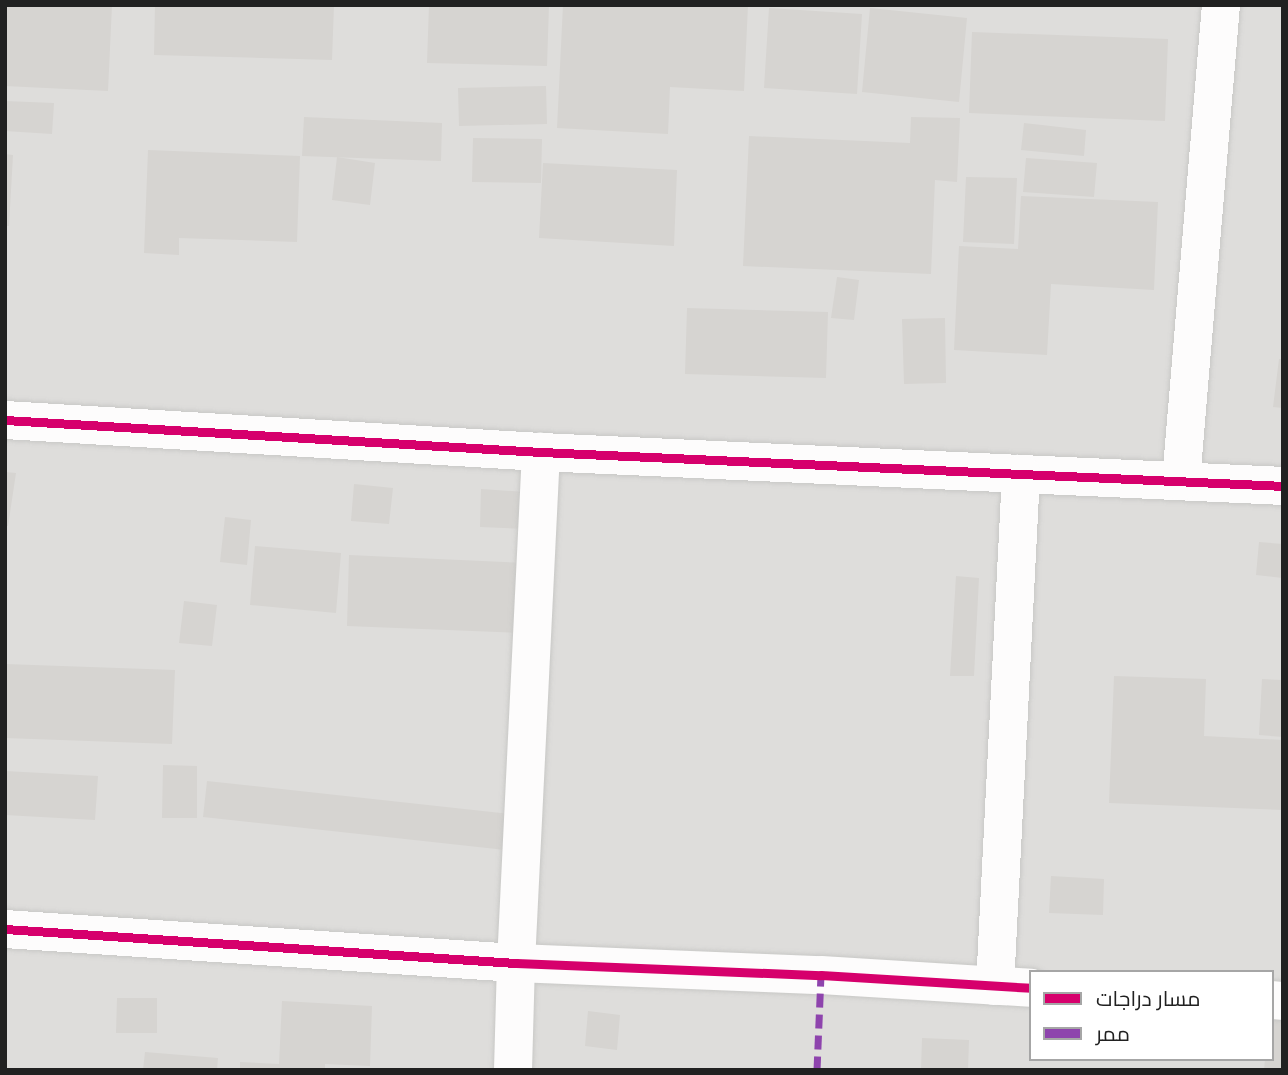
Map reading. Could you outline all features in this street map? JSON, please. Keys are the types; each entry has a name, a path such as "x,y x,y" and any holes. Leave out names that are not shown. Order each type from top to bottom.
{"street":[{"path":"1181,481 1221,5"},
{"path":"5,420 541,452 1283,486"},
{"path":"513,1070 541,452"},
{"path":"5,929 516,964 1013,987 1021,474"}],"shaded area":[{"path":"5,5 1283,5 1283,1070 5,1070"}],"building":[{"path":"5,5 112,5 108,91 5,86"},
{"path":"155,5 334,5 332,60 154,55"},
{"path":"429,5 549,5 547,66 427,63"},
{"path":"563,5 748,5 744,91 670,87 668,134 557,128"},
{"path":"769,8 862,14 857,94 764,88"},
{"path":"870,8 967,18 959,102 862,92"},
{"path":"972,32 1168,39 1165,121 969,113"},
{"path":"546,86 547,124 459,126 458,88"},
{"path":"5,101 54,103 52,134 5,131"},
{"path":"304,117 442,123 441,161 302,156"},
{"path":"911,117 960,118 957,182 935,180 931,274 743,266 749,136 910,143"},
{"path":"1024,123 1086,130 1084,156 1021,150"},
{"path":"473,138 542,139 541,183 472,182"},
{"path":"148,150 300,156 297,242 179,238 179,255 144,253"},
{"path":"5,154 13,155 9,226 5,226"},
{"path":"337,157 375,163 370,205 332,200"},
{"path":"1026,158 1097,163 1094,197 1023,192"},
{"path":"543,163 677,170 674,246 539,238"},
{"path":"966,177 1017,178 1014,244 963,242"},
{"path":"1021,196 1158,202 1154,290 1051,284 1047,355 954,350 959,246 1018,249"},
{"path":"837,277 859,280 854,320 831,318"},
{"path":"687,308 828,312 826,378 685,374"},
{"path":"945,318 946,383 904,384 902,319"},
{"path":"1279,359 1283,359 1283,408 1273,407"},
{"path":"5,472 16,473 8,526 5,526"},
{"path":"354,484 393,488 389,524 351,521"},
{"path":"481,489 526,492 524,529 480,527"},
{"path":"225,517 251,520 247,565 220,562"},
{"path":"1259,542 1283,544 1283,578 1256,575"},
{"path":"255,546 341,553 336,613 250,605"},
{"path":"349,555 524,563 521,633 347,626"},
{"path":"956,576 979,578 974,676 950,676"},
{"path":"184,601 217,605 212,646 179,643"},
{"path":"5,664 175,670 172,744 5,738"},
{"path":"1114,676 1206,679 1204,736 1283,740 1283,810 1109,803"},
{"path":"1262,679 1283,680 1283,737 1259,735"},
{"path":"163,765 197,766 197,818 162,818"},
{"path":"5,771 98,776 95,820 5,815"},
{"path":"207,781 528,816 524,852 203,817"},
{"path":"1051,876 1104,879 1103,915 1049,913"},
{"path":"117,998 157,998 157,1033 116,1033"},
{"path":"282,1001 372,1006 370,1066 325,1064 325,1070 240,1070 240,1062 279,1064"},
{"path":"588,1011 620,1015 617,1050 585,1046"},
{"path":"1274,1014 1283,1015 1283,1070 1264,1070 1265,1061 1274,1061"},
{"path":"922,1038 969,1040 968,1070 921,1070"},
{"path":"145,1052 218,1058 217,1070 143,1070"}],"marked path":[{"path":"817,1070 821,975"}],"cycle path":[{"path":"5,420 541,452 1283,486"},
{"path":"5,929 516,963 821,975 1029,988"}]}
